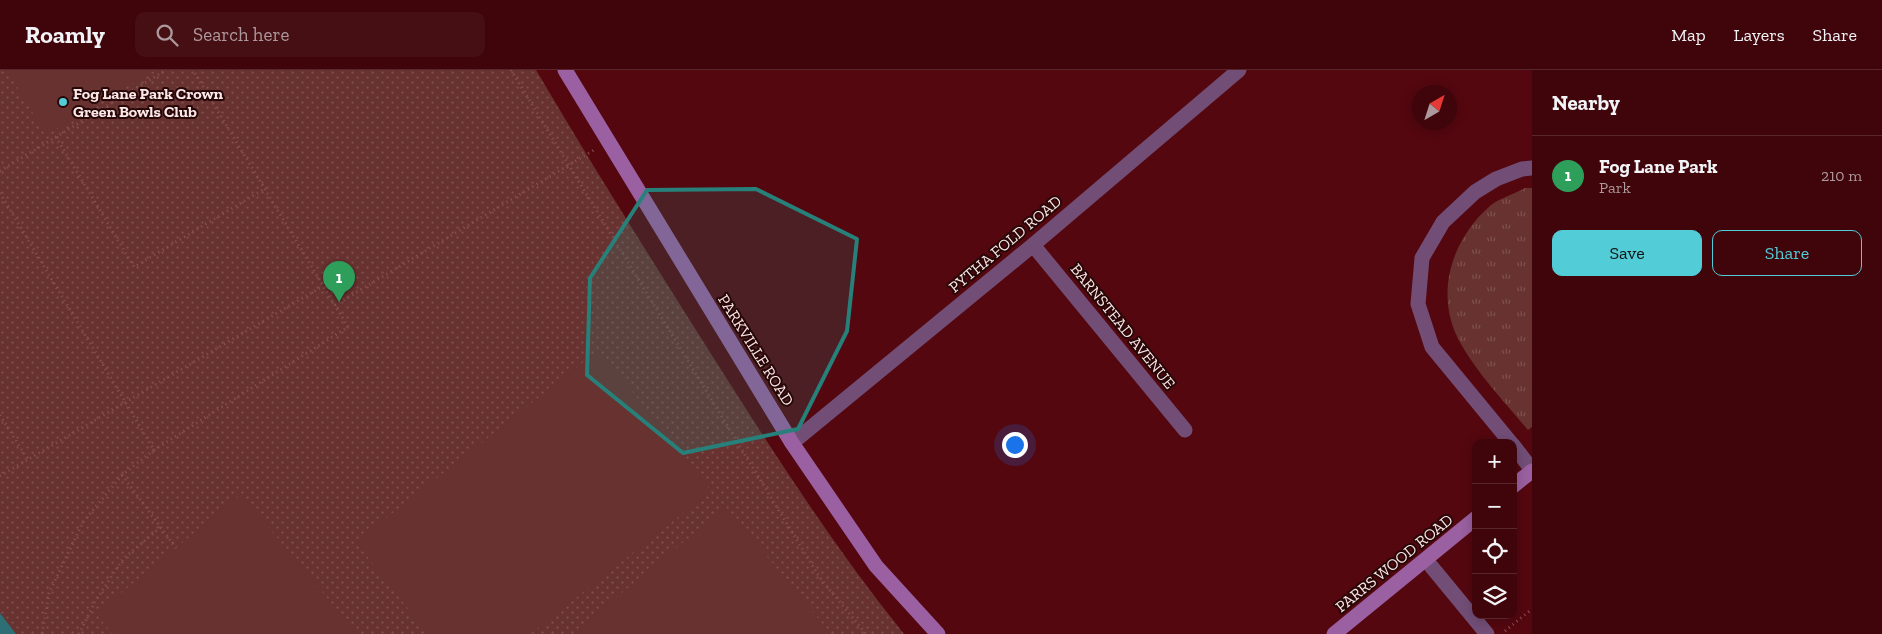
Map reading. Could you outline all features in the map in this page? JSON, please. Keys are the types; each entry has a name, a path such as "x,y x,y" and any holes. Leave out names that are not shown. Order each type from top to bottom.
{"street":[{"name":"PARKVILLE ROAD","path":"565,70 792,443 876,566 938,634"},
{"name":"PYTHA FOLD ROAD","path":"792,443 1033,244 1239,70"},
{"path":"1508,439 1432,347 1418,304 1422,258 1443,222 1475,192 1522,169 1532,168"},
{"name":"BARNSTEAD AVENUE","path":"1033,244 1185,430"},
{"path":"1515,484 1532,470 1517,450"},
{"name":"PARRS WOOD ROAD","path":"1334,634 1472,521"},
{"path":"1426,560 1487,634"}],"path":[{"path":"0,171 166,70"},
{"path":"42,634 49,593 83,522 122,475 154,450 348,327 266,188 193,70"},
{"path":"511,70 820,578 866,634"},
{"path":"56,137 134,267 266,188"},
{"path":"335,305 568,164 608,143"},
{"path":"0,193 123,402 154,450"},
{"path":"0,476 323,286"},
{"path":"0,414 28,460"},
{"path":"0,425 7,426"},
{"path":"122,475 176,548"},
{"path":"79,634 96,600 123,559 161,527"},
{"path":"1500,634 1532,609"}],"highlighted area":[{"path":"756,189 857,239 847,331 798,429 683,453 587,375 590,278 647,190"}],"green space":[{"path":"0,70 536,70 646,250 781,463 853,567 904,634 0,634"},
{"name":"Fog Lane Park Crown Green Bowls Club","path":"7,70 155,70 46,135"},
{"path":"1525,188 1532,188 1532,427 1528,430 1488,383 1461,345 1450,315 1448,297 1452,263 1468,231 1478,217 1491,205"},
{"path":"599,350 711,491 530,634 428,634 356,542"},
{"path":"241,494 357,634 113,634 96,614"},
{"path":"726,507 831,634 572,634"}],"water":[{"path":"0,613 16,634 0,634"}],"place":[{"name":"Fog Lane Park Crown Green Bowls Club","path":"63,102"},
{"name":"Fog Lane Park","path":"339,302"}]}
